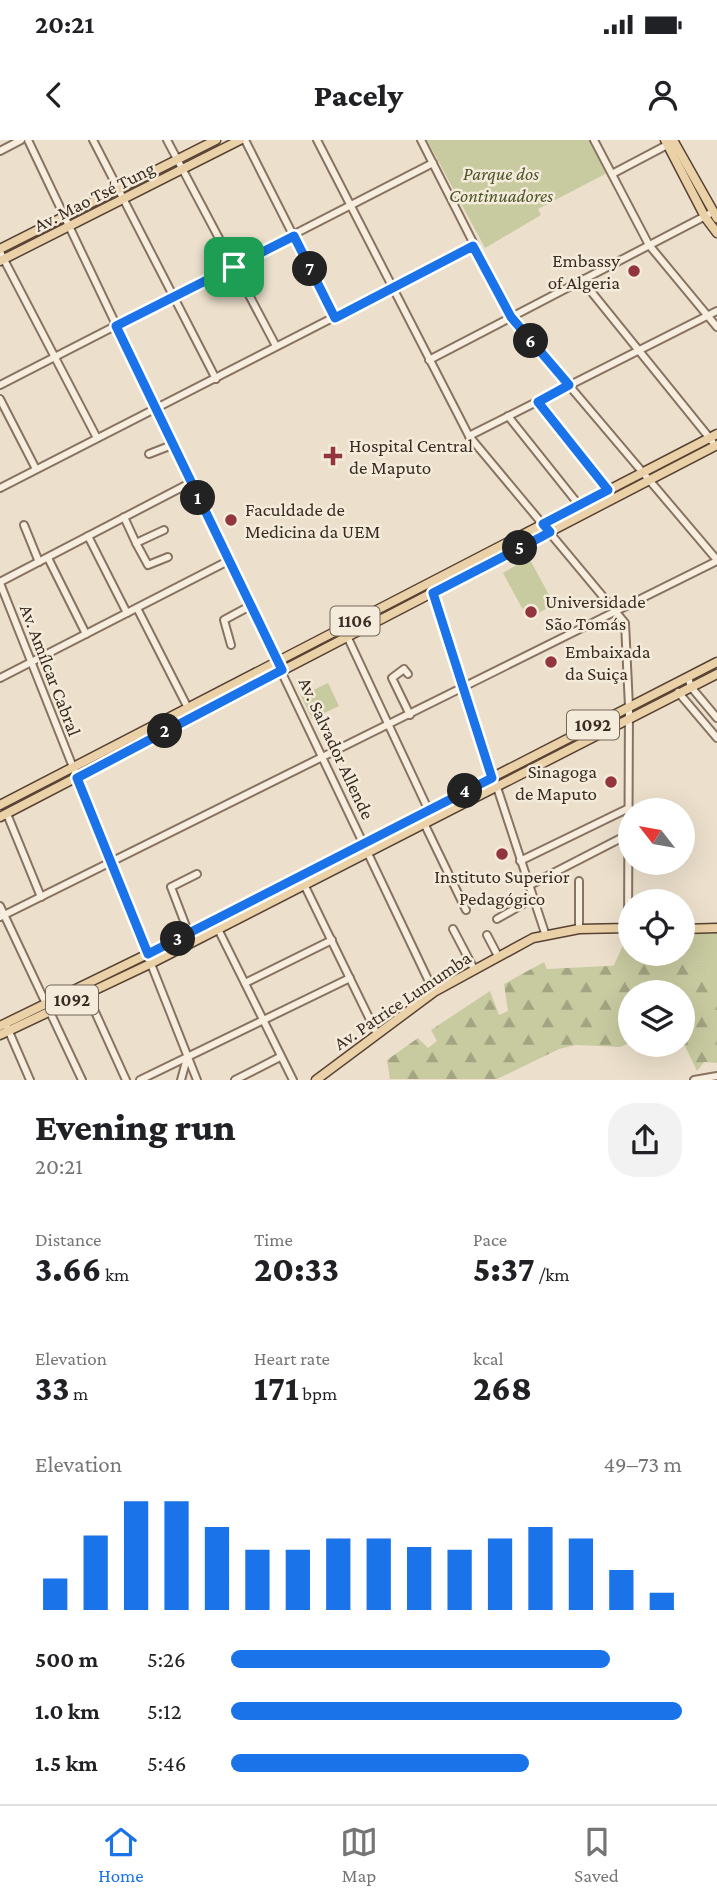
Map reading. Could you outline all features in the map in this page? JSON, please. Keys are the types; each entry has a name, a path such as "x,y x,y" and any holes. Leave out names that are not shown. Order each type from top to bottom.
{"main road":[{"name":"Av. Mao Tsé Tung","path":"1,255 68,228 177,160 216,140"},
{"name":"Av. Mao Tsé Tung","path":"1,255 63,218 181,169 242,140"},
{"path":"668,142 711,216 717,233"},
{"name":"1106","path":"280,666 296,653 713,436"},
{"path":"648,481 717,445"},
{"name":"1106","path":"347,636 648,481"},
{"path":"0,805 188,708 347,636"},
{"name":"1092","path":"81,989 152,963 216,924 302,880 364,843 717,662"},
{"path":"4,816 268,678 280,666"},
{"path":"679,694 693,690 717,674"},
{"name":"1092","path":"302,880 368,852 679,694"},
{"name":"1092","path":"0,1035 5,1027 148,954 216,924"},
{"path":"695,929 717,928"},
{"name":"Av. Patrice Lumumba","path":"316,1080 376,1032 434,992 498,956 545,933 579,929 618,929"}],"street":[{"path":"0,151 21,140"},
{"name":"Av. Salvador Allende","path":"28,140 434,992"},
{"path":"93,140 216,379"},
{"path":"167,140 276,346"},
{"path":"242,140 335,318"},
{"path":"317,140 469,436 626,626 629,798"},
{"path":"2,916 717,560 511,317 421,140"},
{"path":"594,140 649,245 717,327"},
{"path":"612,174 668,142"},
{"path":"0,385 433,163"},
{"path":"429,360 581,279 711,216"},
{"path":"0,488 335,318 472,244"},
{"path":"1,255 97,438"},
{"path":"581,279 713,436 717,445"},
{"path":"469,436 717,311"},
{"path":"0,399 36,469"},
{"path":"538,402 615,498"},
{"path":"508,416 579,505"},
{"path":"149,454 172,445"},
{"path":"0,583 190,483"},
{"path":"124,517 148,565 168,557"},
{"path":"23,525 39,562"},
{"path":"136,543 164,530"},
{"path":"88,536 127,613"},
{"path":"48,558 86,634"},
{"path":"0,678 229,561"},
{"name":"Av. Amílcar Cabral","path":"0,583 197,1080"},
{"path":"433,593 495,788 545,933"},
{"path":"231,645 224,620 250,606"},
{"path":"137,608 188,708"},
{"path":"347,636 428,809"},
{"path":"408,674 404,669 392,678 410,715"},
{"path":"688,677 693,690 717,718"},
{"path":"673,685 717,738"},
{"path":"520,862 618,813"},
{"path":"4,816 41,897"},
{"path":"424,823 466,909"},
{"path":"528,886 618,840"},
{"path":"189,934 170,887 197,874"},
{"path":"302,880 376,1032"},
{"path":"579,881 579,929"},
{"path":"497,919 532,899"},
{"path":"0,906 2,916 82,1080"},
{"path":"216,924 293,1080"},
{"path":"453,929 474,969"},
{"path":"487,935 498,956"},
{"path":"245,983 332,940"},
{"path":"140,1080 350,978"},
{"path":"81,989 126,1080"},
{"path":"5,1027 30,1080"},
{"path":"235,1080 280,1057"},
{"path":"181,1080 187,1058"},
{"path":"694,1080 717,1076"}],"green space":[{"name":"Parque dos Continuadores","path":"427,140 589,140 607,173 538,209 541,215 485,248"},
{"path":"529,558 554,604 528,619 503,573"},
{"path":"328,683 339,706 312,719 301,696"},
{"path":"717,933 717,976 709,976 705,961 695,962 695,934"},
{"path":"706,961 709,976 717,976 717,1063 704,1062 697,1071 690,1057 695,1057 695,980 618,980 618,1047 576,1045 559,1049 497,1079 390,1079 387,1060 418,1038 428,1048 437,1041 431,1030 490,991 499,1015 508,1011 504,984 544,962 547,969 618,965 695,966 695,962"}],"place":[{"name":"Embassy of Algeria","path":"634,271"},
{"name":"Hospital Central de Maputo","path":"333,456"},
{"name":"Faculdade de Medicina da UEM","path":"231,520"},
{"name":"Universidade São Tomás","path":"531,612"},
{"name":"Embaixada da Suiça","path":"551,662"},
{"name":"Sinagoga de Maputo","path":"611,782"},
{"name":"Instituto Superior Pedagógico","path":"502,854"}],"route":[{"path":"294,236 335,318 473,246 511,317 569,385 538,402 608,490 543,524 550,532 433,593 492,778 148,954 77,778 282,670 116,326 234,267 294,236"}]}
